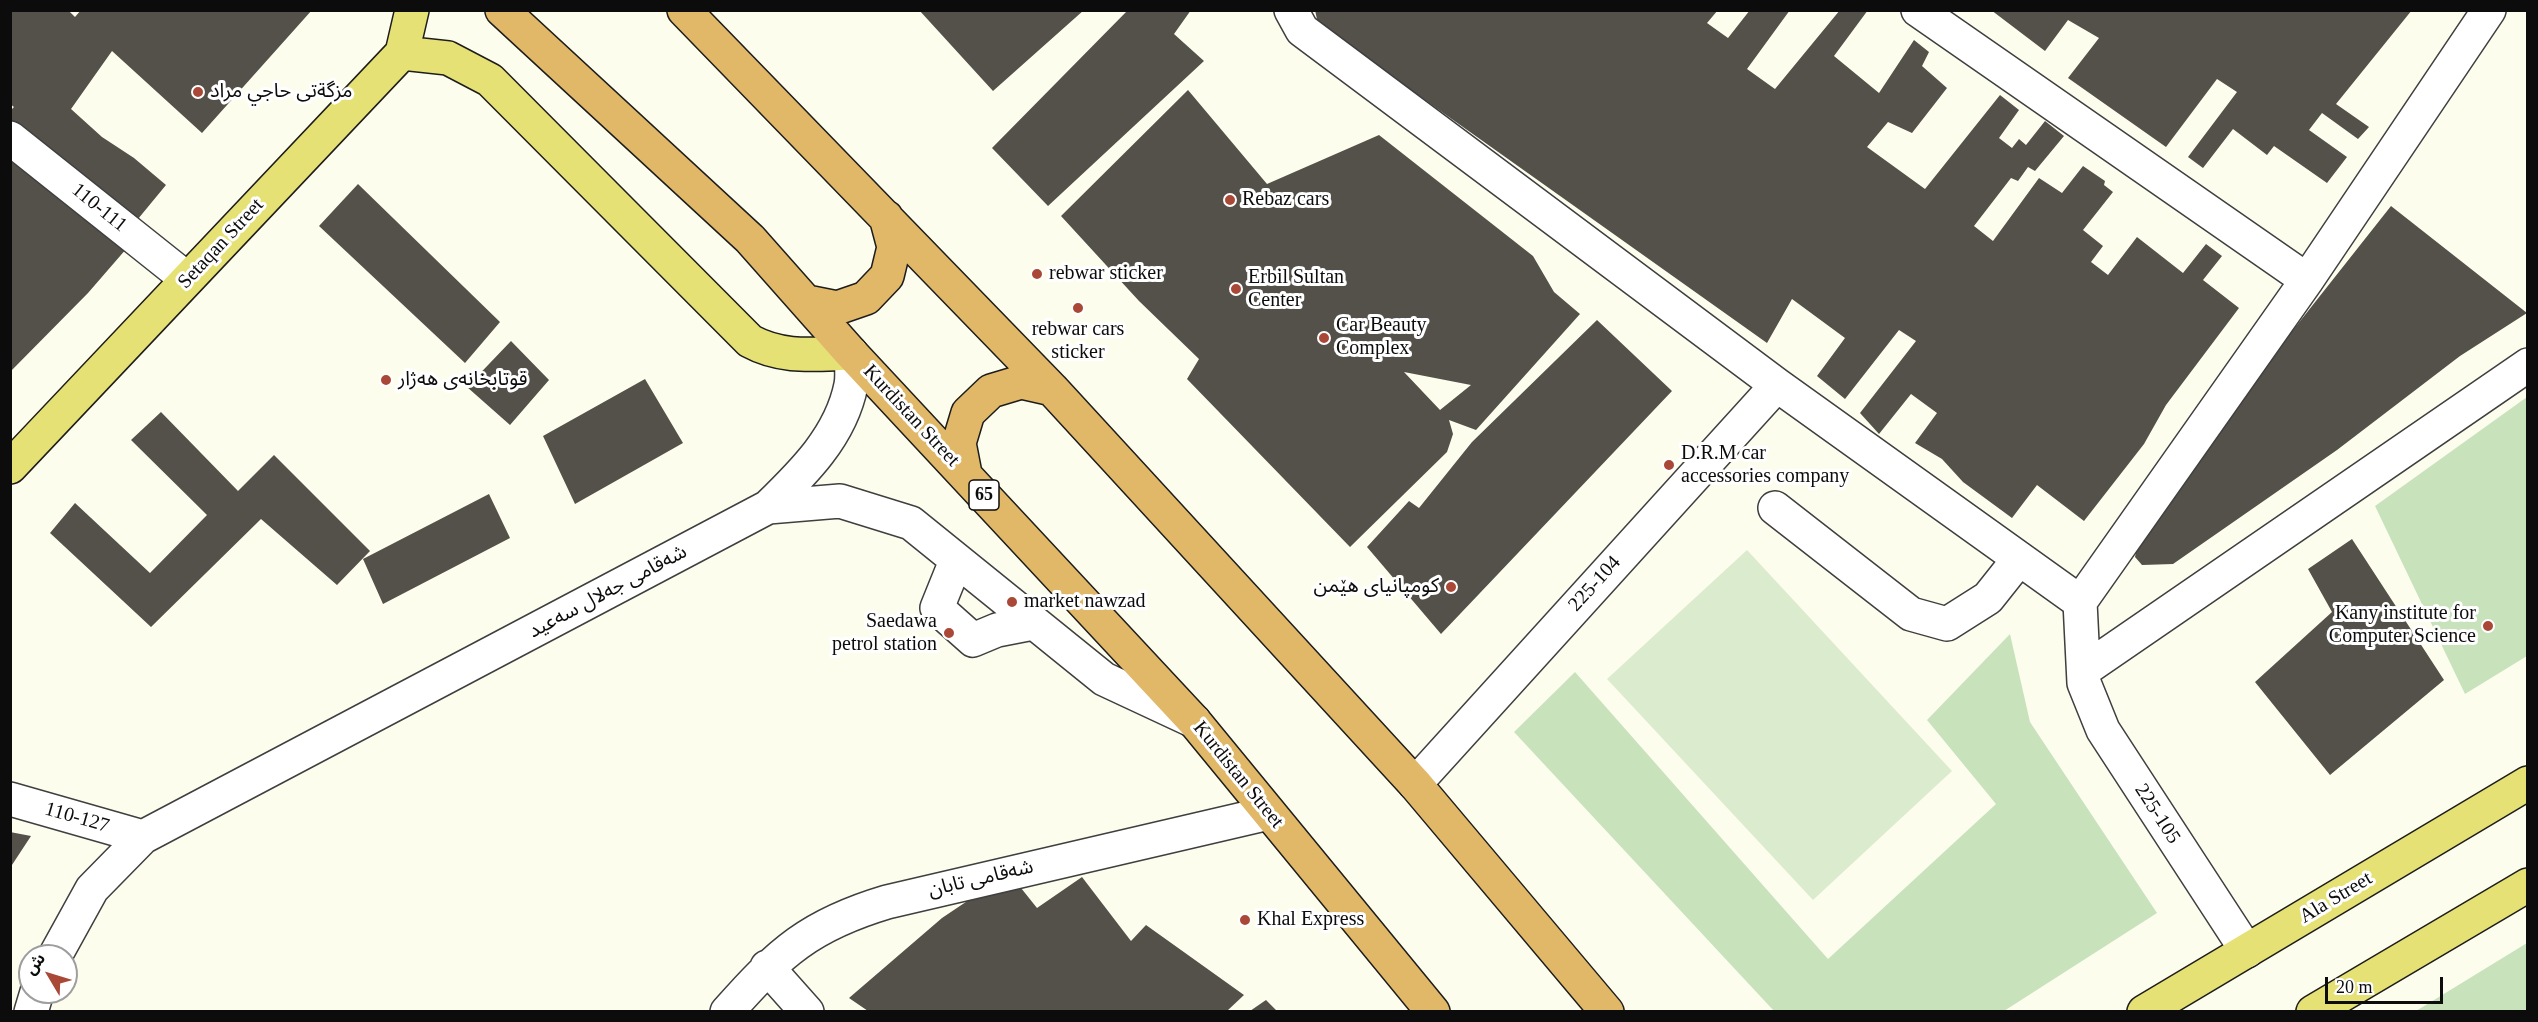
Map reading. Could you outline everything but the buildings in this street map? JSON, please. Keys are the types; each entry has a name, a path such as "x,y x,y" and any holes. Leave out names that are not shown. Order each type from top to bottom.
{"highway":[{"name":"Kurdistan Street","path":"502,10 750,239 851,353 1194,721 1433,1011"},
{"path":"684,10 1052,389 1414,784 1607,1011"},
{"path":"807,302 837,308 866,298 887,276 894,246 886,217"},
{"path":"965,474 959,443 968,413 991,391 1021,382 1052,389"}],"main road":[{"path":"412,10 402,53 448,58 490,80 750,341 786,354 851,353"},
{"name":"Setaqan Street","path":"10,467 402,53"},
{"name":"Ala Street","path":"2144,1011 2528,783"},
{"path":"2313,1011 2528,885"}],"street":[{"path":"1291,10 1302,30 1777,385 2080,602 2307,280 2489,10"},
{"path":"1918,10 2307,280"},
{"name":"110-111","path":"10,138 187,279"},
{"path":"768,507 813,462 837,423 851,385 851,353"},
{"path":"2084,670 2528,365"},
{"name":"225-104","path":"1414,784 1777,385"},
{"name":"شەقامی جەلال سەعید","path":"62,944 92,888 143,837 768,507 840,501 911,523 1104,679 1194,721"},
{"path":"1775,508 1911,614 1947,624 1988,598 2019,559"},
{"path":"956,561 937,608 973,640 998,630 1033,623"},
{"name":"225-105","path":"2080,602 2084,683 2103,730 2247,951"},
{"name":"110-127","path":"10,799 143,837"},
{"name":"شەقامی تابان","path":"727,1011 767,967 811,934 850,913 920,894 1269,813"},
{"path":"767,967 807,1011"}],"green space":[{"path":"2527,397 2527,656 2465,694 2375,506"},
{"path":"1747,550 1952,771 1813,900 1607,679"},
{"path":"2010,634 2030,722 2157,913 2004,1011 1774,1011 1514,732 1575,672 1828,959 1996,804 1927,720"},
{"path":"2527,943 2527,1011 2416,1011"}],"place":[{"name":"مزگةتی حاجي مراد","path":"198,92"},
{"name":"Rebaz cars","path":"1230,200"},
{"name":"rebwar sticker","path":"1037,274"},
{"name":"Erbil Sultan Center","path":"1236,289"},
{"name":"rebwar cars sticker","path":"1078,308"},
{"name":"Car Beauty Complex","path":"1324,338"},
{"name":"قوتابخانەی هەژار","path":"386,380"},
{"name":"D.R.M car accessories company","path":"1669,465"},
{"name":"کومپانیای هێمن","path":"1451,587"},
{"name":"market nawzad","path":"1012,602"},
{"name":"Kany institute for Computer Science","path":"2488,626"},
{"name":"Saedawa petrol station","path":"949,633"},
{"name":"Khal Express","path":"1245,920"}]}
